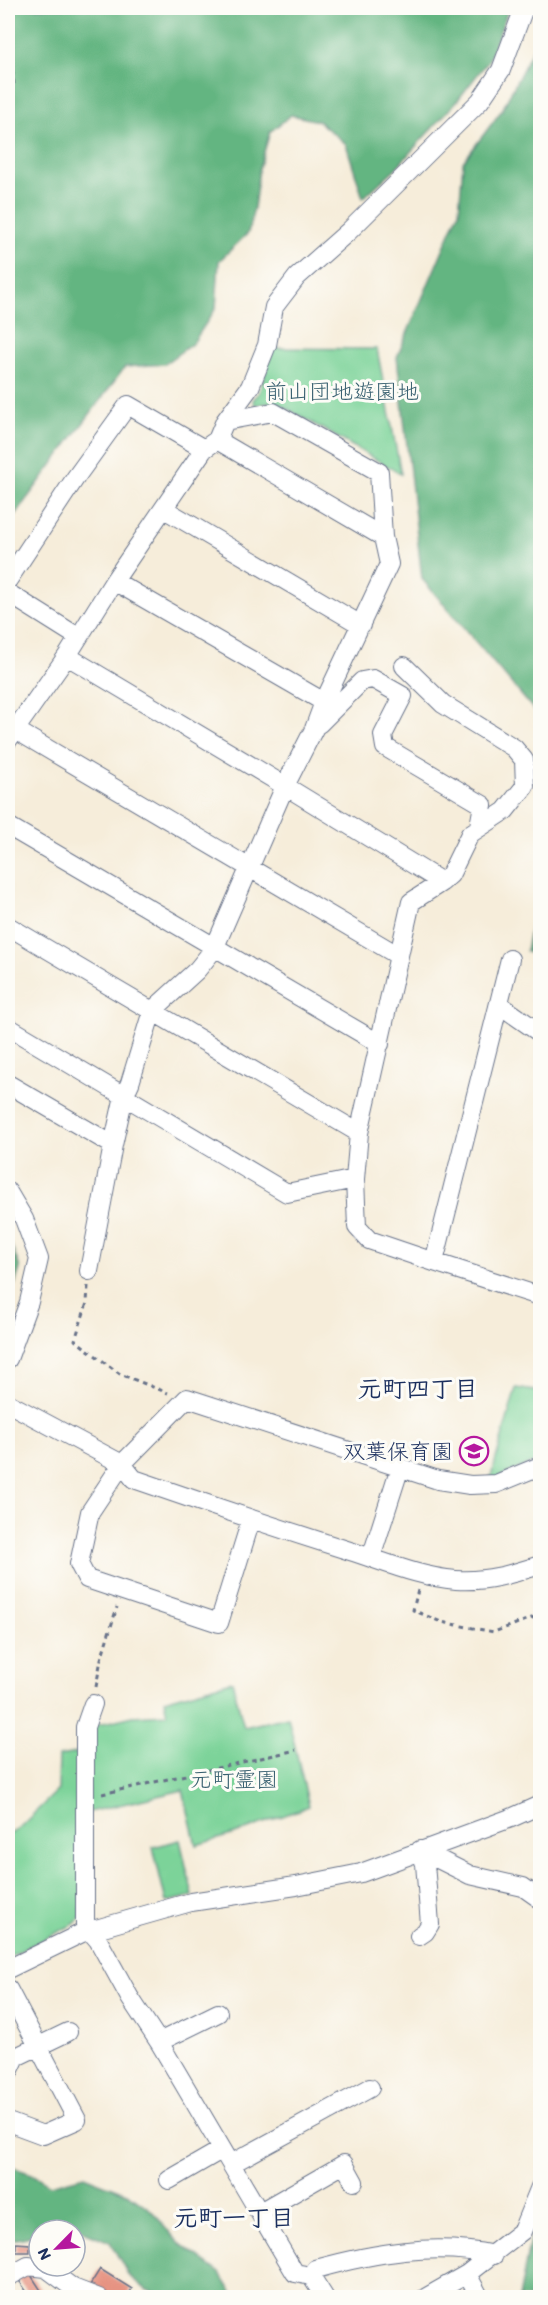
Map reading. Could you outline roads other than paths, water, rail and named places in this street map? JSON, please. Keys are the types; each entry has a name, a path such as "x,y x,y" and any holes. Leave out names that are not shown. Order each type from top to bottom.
{"street":[{"path":"399,956 250,869 11,735 67,656 114,581 250,387 267,345 273,307 297,277 349,231 480,101 501,70 524,8"},
{"path":"8,580 76,477 128,405 211,444 383,537"},
{"path":"88,1271 112,1145 124,1096 152,1011 197,970 214,949 285,786 314,729 324,702 389,564 383,537 378,472 273,411 225,421"},
{"path":"164,509 361,625"},
{"path":"114,581 324,702"},
{"path":"8,593 78,637"},
{"path":"67,656 442,882"},
{"path":"404,666 443,704 514,748 524,760 525,786 505,811 470,834 450,875 411,902 359,1133 355,1179 357,1227 369,1240 539,1296 540,1293"},
{"path":"314,729 362,681 373,679 403,696 383,735 385,747 483,805 479,826"},
{"path":"8,826 214,949 380,1044"},
{"path":"8,926 359,1133"},
{"path":"434,1262 510,958"},
{"path":"500,1005 540,1033"},
{"path":"8,1027 287,1193 355,1179"},
{"path":"8,1084 112,1145"},
{"path":"8,1192 24,1219 39,1259 29,1302 8,1359"},
{"path":"251,1520 219,1623 87,1579 79,1564 90,1512 122,1464 187,1398 438,1480 470,1485 496,1484 540,1466"},
{"path":"8,1403 122,1464 134,1479 251,1520 422,1574 456,1580 496,1579 540,1565"},
{"path":"371,1558 400,1467"},
{"path":"93,1704 85,1727 85,1924 98,1940 130,1998 159,2042 295,2273 311,2276 325,2298"},
{"path":"8,1969 82,1933 191,1902 296,1886 361,1872 511,1818 540,1805"},
{"path":"420,1850 470,1875 523,1887 540,1899"},
{"path":"419,1936 430,1924 425,1864 420,1850"},
{"path":"8,1989 77,2120 43,2135 8,2122"},
{"path":"159,2042 218,2013"},
{"path":"8,2073 16,2057 68,2032"},
{"path":"169,2180 226,2157 370,2088"},
{"path":"260,2212 344,2164 354,2182"},
{"path":"425,2298 467,2274 522,2231 540,2187"},
{"path":"311,2276 316,2269 391,2251 464,2248 494,2254"},
{"path":"8,2277 28,2266 46,2268 73,2288 99,2298"},
{"path":"467,2274 480,2298"}],"place":[{"name":"双葉保育園","path":"474,1451"}],"district":[{"name":"元町四丁目","path":"418,1388"},
{"name":"元町一丁目","path":"234,2217"}],"park label":[{"name":"前山団地遊園地","path":"342,391"},
{"name":"元町霊園","path":"234,1779"}]}
